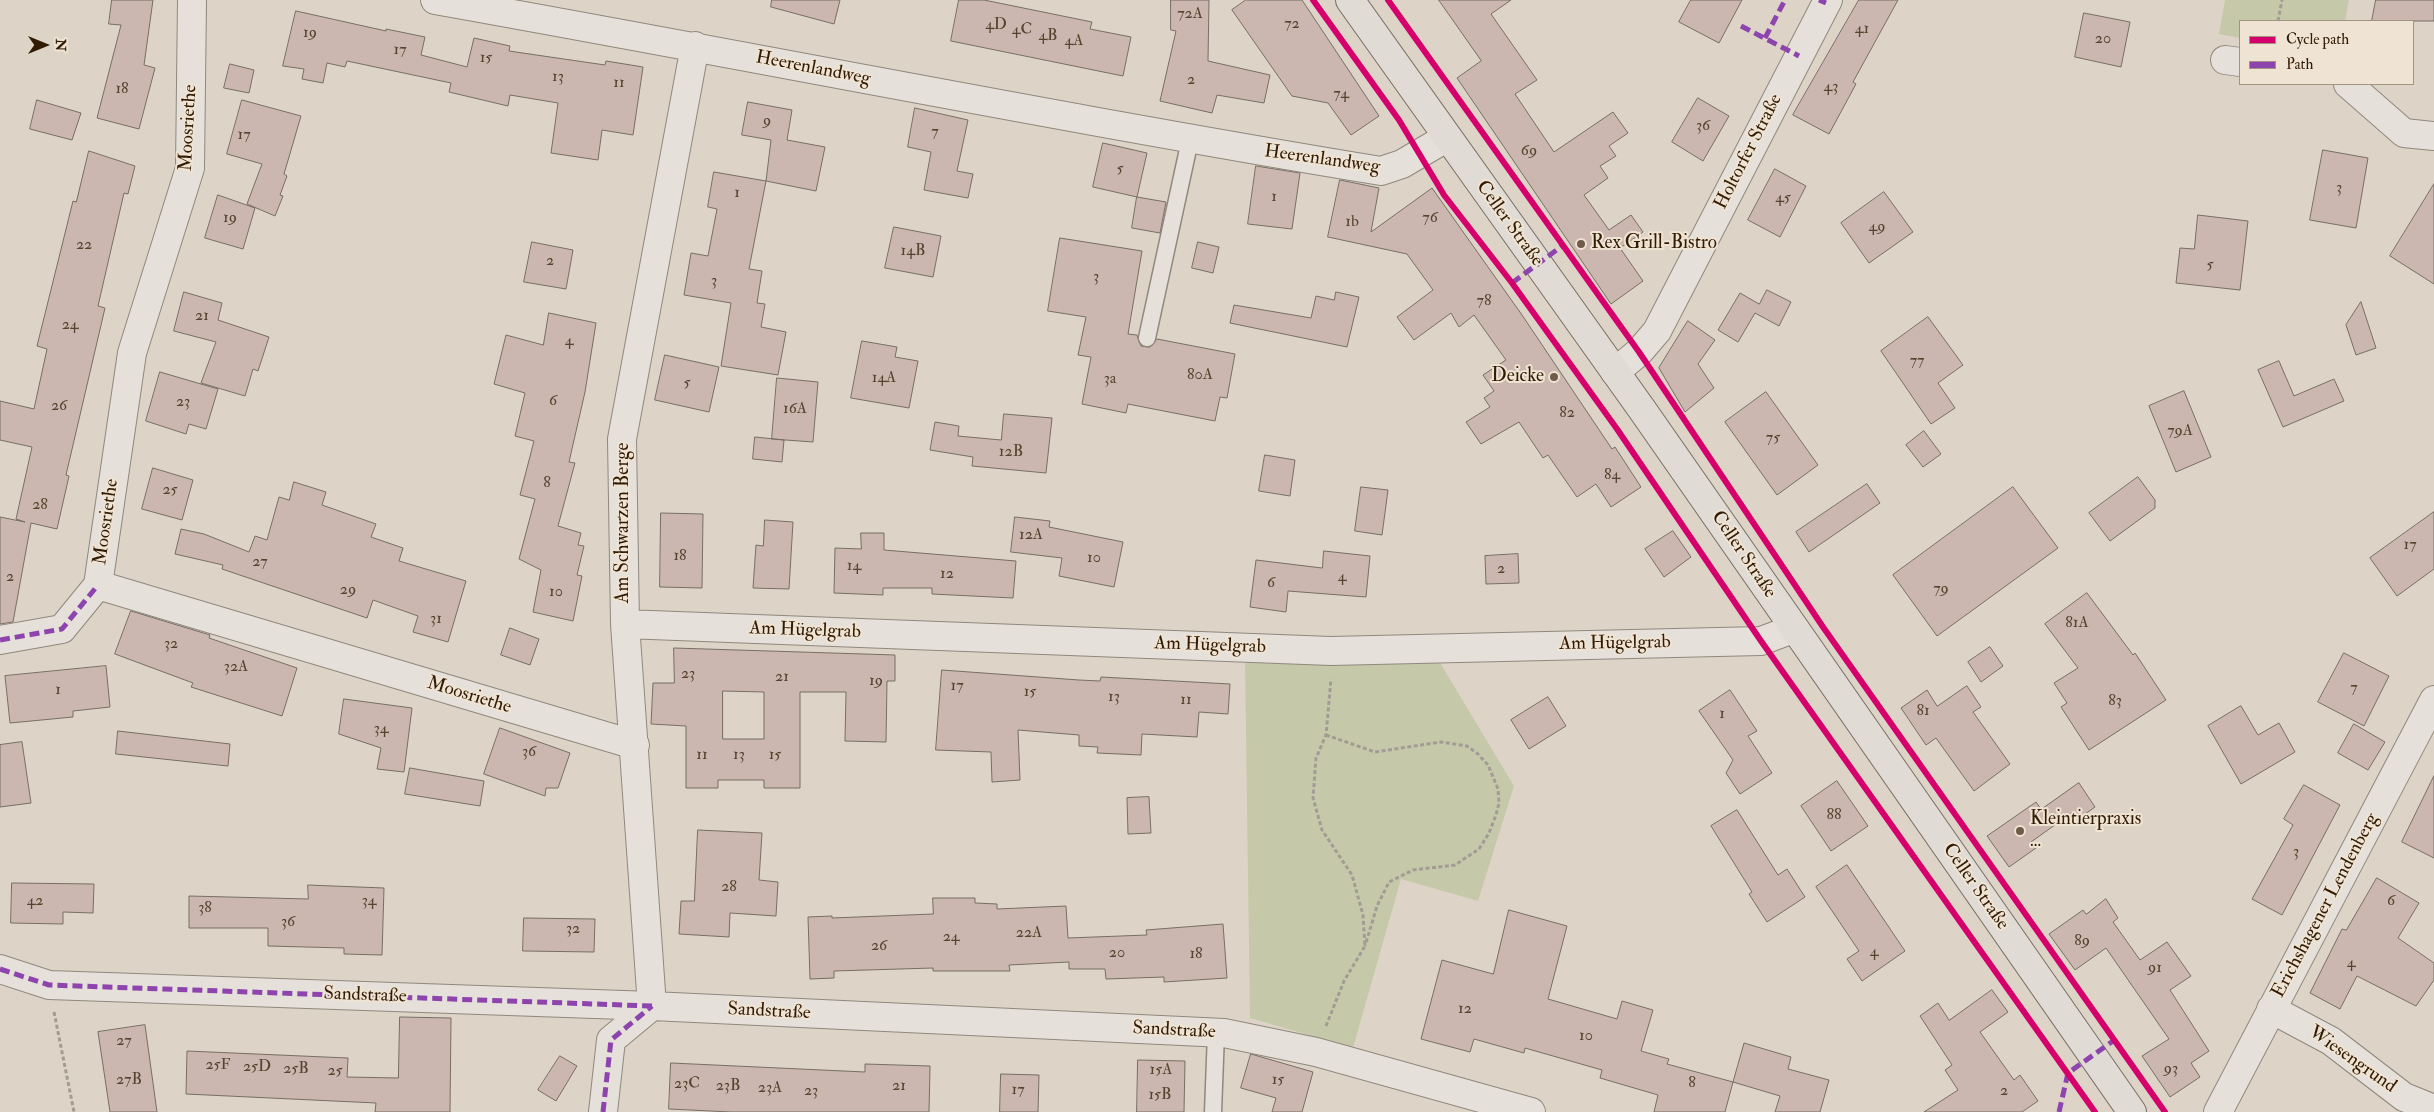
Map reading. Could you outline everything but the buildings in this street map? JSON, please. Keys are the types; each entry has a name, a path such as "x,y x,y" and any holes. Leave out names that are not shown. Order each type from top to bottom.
{"main road":[{"name":"Celler Straße","path":"1350,0 1446,138 1615,372 2132,1112"}],"street":[{"name":"Moosriethe","path":"192,0 190,168 132,353 98,585 634,745"},
{"name":"Heerenlandweg","path":"435,0 695,46 1190,140 1381,171 1402,164 1446,138"},
{"name":"Holtorfer Straße","path":"1615,372 1639,352 1657,331 1828,0"},
{"name":"Am Schwarzen Berge","path":"652,1006 625,624 622,439 695,46"},
{"path":"2349,85 2404,133 2434,136"},
{"path":"0,640 62,629 98,585"},
{"name":"Am Hügelgrab","path":"625,624 1331,651 1761,641 1793,629"},
{"name":"Erichshagener Lendenberg","path":"2218,1112 2434,700"},
{"name":"Sandstraße","path":"0,969 49,985 652,1006 1216,1033 1316,1052 1531,1112"},
{"path":"603,1112 610,1040 652,1006"},
{"name":"Wiesengrund","path":"2271,1009 2331,1042 2404,1097 2434,1109"}],"lane":[{"path":"1147,338 1190,140"},
{"path":"1213,1112 1216,1033"}],"path":[{"path":"2278,20 2282,0"},
{"path":"1331,651 1332,664 1326,735 1316,758 1312,798 1322,830 1352,875 1363,915 1365,946"},
{"path":"1316,1052 1344,981 1365,946 1377,906 1389,882 1413,870 1455,865 1479,849 1489,833 1499,803 1498,789 1488,765 1467,746 1441,742 1375,752 1326,735"},
{"path":"49,985 74,1112"}],"green space":[{"path":"2225,0 2349,0 2345,20 2239,20 2239,38 2219,34"},
{"path":"1245,661 1439,661 1514,786 1478,901 1401,879 1353,1048 1250,1018"}],"marked path":[{"path":"1765,38 1785,0"},
{"path":"1819,0 1826,3"},
{"path":"1741,26 1799,56"},
{"path":"1512,283 1562,246"},
{"path":"0,640 62,629 98,585"},
{"path":"0,969 49,985 652,1006"},
{"path":"603,1112 611,1040 652,1006"},
{"path":"2059,1112 2068,1073 2113,1041"}],"cycle path":[{"path":"1313,0 1399,120 1444,195 1512,283 1617,429 1761,641 2095,1112"},
{"path":"1388,0 1639,352 1823,627 2165,1112"}],"place":[{"name":"Rex Grill-Bistro","path":"1581,244"},
{"name":"Deicke","path":"1554,377"},
{"name":"Kleintierpraxis ...","path":"2020,831"}]}
